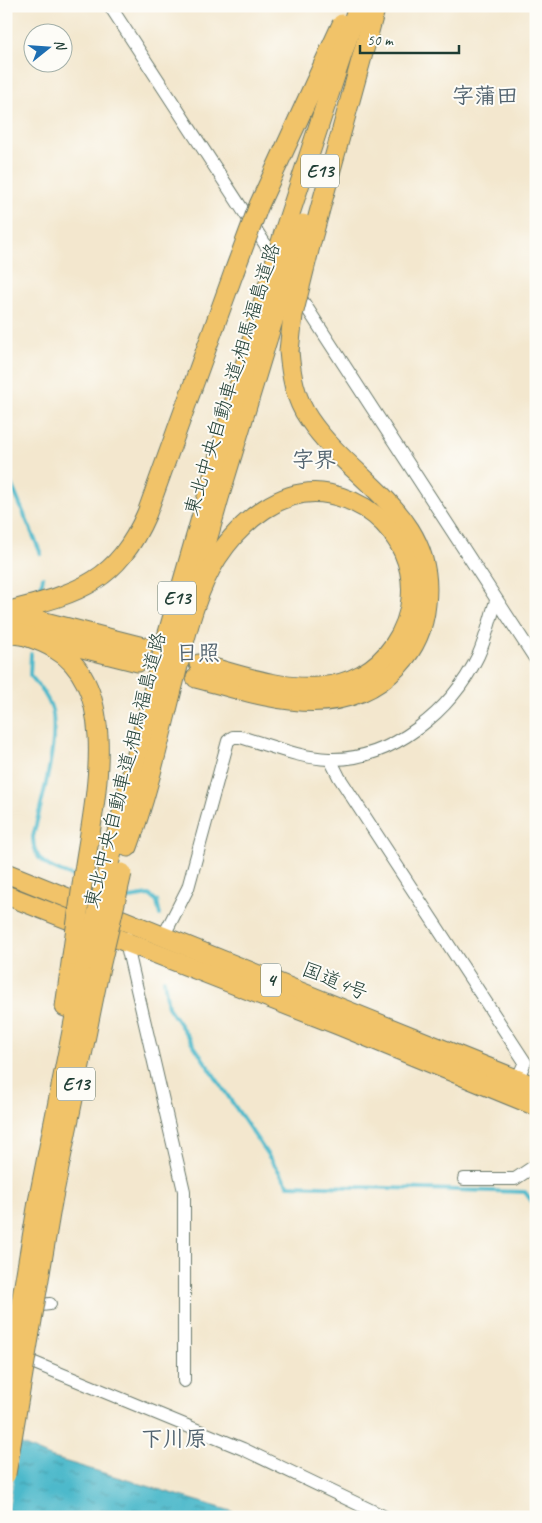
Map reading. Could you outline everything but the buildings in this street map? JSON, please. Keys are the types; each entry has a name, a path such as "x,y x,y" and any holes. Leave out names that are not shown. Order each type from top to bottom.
{"highway":[{"path":"6,612 62,596 94,582 108,572 130,547 147,513 263,196 351,6"},
{"name":"東北中央自動車道;相馬福島道路","path":"115,870 128,846 261,333 284,232 358,6"},
{"path":"128,846 142,808 189,624 203,585 216,559 235,534 254,516 275,503 302,495 328,494 353,502 376,515 393,533 405,554 412,577 411,611 404,630 386,656 366,673 340,684 306,688 198,671 285,700 317,702 345,698 373,686 395,669 414,645 423,623 427,598 427,578 423,559 414,535 400,514 329,444 308,418 294,388 289,351 293,315 310,242 375,6"},
{"name":"東北中央自動車道;相馬福島道路","path":"6,1392 45,1202 44,1167 86,961 115,870 166,640 261,333 375,6"},
{"path":"6,617 37,620 140,654 13,633"},
{"path":"13,633 57,649 84,680 92,697 99,741 98,773 84,871 86,961"},
{"name":"国道4号","path":"6,873 536,1087"},
{"name":"国道4号","path":"6,895 536,1106"},
{"name":"東北中央自動車道;相馬福島道路","path":"6,1474 45,1202 86,961"}],"street":[{"path":"110,6 536,660"},
{"path":"163,937 188,888 228,741 233,737 240,737 303,756 330,759 360,754 387,746 416,730 439,710 462,684 479,654 496,601"},
{"path":"330,759 339,777 525,1062 518,1080"},
{"path":"130,924 126,942 184,1191 184,1381"},
{"path":"464,1179 515,1179 536,1166"},
{"path":"6,1308 50,1304"},
{"path":"6,1351 243,1450 385,1517"}],"water":[{"path":"6,1438 50,1457 231,1511 243,1517 6,1517"}],"pier":[{"path":"6,1435 20,1441 7,1517 6,1517"}],"waterway":[{"path":"6,472 41,554"},
{"path":"41,587 43,577"},
{"path":"31,654 30,675 50,704 54,728 48,776 33,837 34,846 37,854 46,865 77,878"},
{"path":"123,896 130,898 149,895 157,901 160,915"},
{"path":"164,980 168,1007 288,1185 525,1192 536,1207"}],"district":[{"name":"字蒲田","path":"485,96"},
{"name":"字界","path":"314,460"},
{"name":"日照","path":"198,653"},
{"name":"下川原","path":"174,1439"}]}
